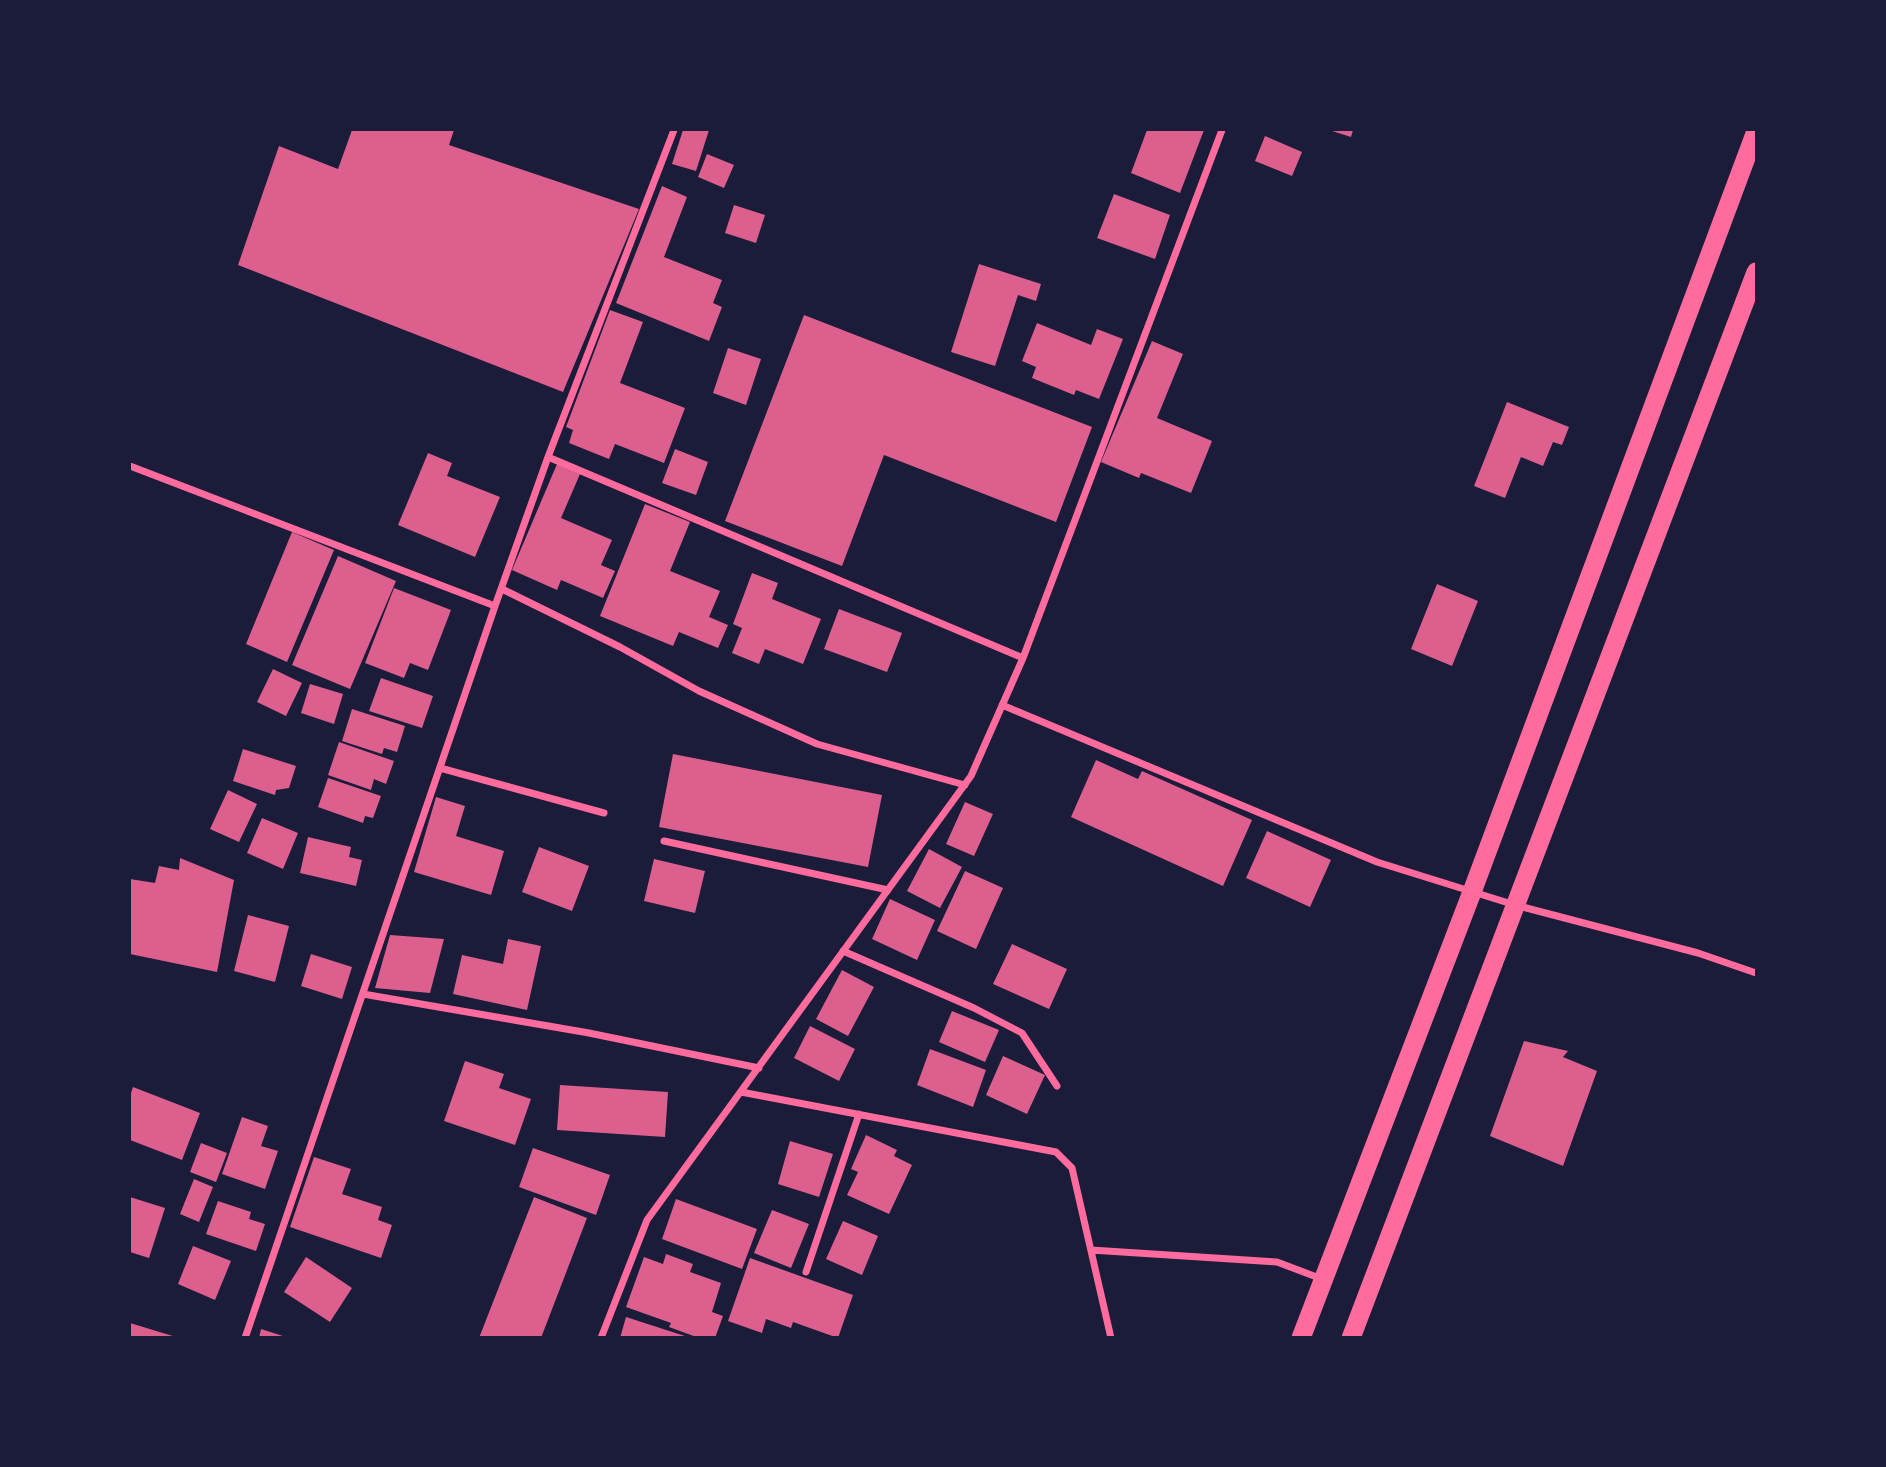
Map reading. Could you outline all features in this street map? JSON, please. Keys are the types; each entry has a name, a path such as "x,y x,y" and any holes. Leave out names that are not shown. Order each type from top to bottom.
{"highway":[{"path":"1301,1338 1472,892 1756,131"},
{"path":"1351,1338 1756,272"}],"street":[{"path":"246,1338 495,606 548,457 674,130"},
{"path":"601,1338 647,1220 971,776 1023,659 1222,130"},
{"path":"548,457 1023,659"},
{"path":"130,466 495,606"},
{"path":"502,589 699,691 817,744 965,785"},
{"path":"1002,705 1377,862 1516,905 1698,953 1756,973"},
{"path":"440,768 604,813"},
{"path":"664,841 888,890"},
{"path":"844,951 974,1008 1022,1033 1057,1086"},
{"path":"363,994 589,1033 759,1068"},
{"path":"741,1091 1056,1152 1072,1168 1111,1338"},
{"path":"806,1272 859,1114"},
{"path":"1091,1250 1277,1262 1323,1280"}],"building":[{"path":"352,130 454,130 449,145 639,209 563,392 238,265 279,146 338,169"},
{"path":"683,130 709,130 696,171 672,164"},
{"path":"1147,130 1204,130 1180,193 1131,173"},
{"path":"1329,130 1353,130 1351,137"},
{"path":"1265,136 1302,152 1292,176 1255,161"},
{"path":"707,154 734,165 724,188 698,177"},
{"path":"662,186 687,197 664,257 722,280 713,303 722,307 709,341 616,303"},
{"path":"1114,194 1170,215 1155,259 1097,238"},
{"path":"734,205 765,215 756,243 725,233"},
{"path":"979,264 1041,284 1036,301 1018,295 995,366 951,352"},
{"path":"610,310 643,322 620,383 685,408 664,463 615,444 609,459 569,443 573,430 566,427"},
{"path":"804,315 1092,427 1056,522 884,455 842,566 725,521"},
{"path":"1037,323 1091,345 1097,329 1123,339 1099,399 1076,390 1074,395 1032,378 1036,367 1022,361"},
{"path":"1152,341 1183,354 1157,418 1212,441 1191,493 1141,473 1139,478 1101,462"},
{"path":"728,348 761,359 746,405 713,393"},
{"path":"1507,402 1569,427 1562,445 1553,442 1543,466 1521,457 1505,498 1474,486"},
{"path":"675,449 708,462 696,495 662,483"},
{"path":"428,453 452,463 447,476 500,497 475,557 398,525"},
{"path":"557,464 580,474 561,518 612,540 601,565 615,571 603,598 561,580 557,590 512,570"},
{"path":"645,504 690,522 670,571 720,591 709,617 728,625 718,648 679,632 673,646 600,616"},
{"path":"292,532 334,550 287,662 246,644"},
{"path":"338,556 396,581 350,689 292,665"},
{"path":"752,573 778,583 772,599 821,619 803,664 765,649 759,664 732,653 742,628 733,624"},
{"path":"1437,584 1478,601 1452,666 1411,649"},
{"path":"394,588 451,610 428,670 410,663 404,678 365,663"},
{"path":"839,609 902,633 887,672 824,649"},
{"path":"273,669 302,683 286,716 257,702"},
{"path":"381,678 433,696 422,728 369,711"},
{"path":"310,684 343,694 334,724 301,713"},
{"path":"352,709 405,726 397,752 384,748 382,754 342,741"},
{"path":"339,742 394,761 386,784 374,779 371,790 328,775"},
{"path":"243,749 296,766 289,788 276,790 275,795 233,781"},
{"path":"673,754 882,795 868,867 659,827"},
{"path":"1096,760 1138,779 1142,771 1252,820 1223,886 1071,817"},
{"path":"328,778 381,796 373,818 365,816 363,823 318,807"},
{"path":"228,790 257,804 239,842 210,829"},
{"path":"436,797 465,806 456,836 504,851 491,895 414,872"},
{"path":"965,802 993,814 974,856 946,844"},
{"path":"262,818 298,833 283,869 247,853"},
{"path":"1267,831 1331,860 1310,907 1246,878"},
{"path":"308,837 351,847 349,857 362,860 356,886 300,873"},
{"path":"539,847 589,866 572,911 522,892"},
{"path":"929,849 962,867 940,908 907,891"},
{"path":"180,858 234,880 217,972 130,954 130,879 155,883 159,866 179,870"},
{"path":"654,859 705,871 695,913 644,901"},
{"path":"965,871 1003,888 976,949 937,931"},
{"path":"890,899 935,920 917,960 872,939"},
{"path":"248,915 289,926 275,982 234,971"},
{"path":"390,935 444,939 430,993 375,988"},
{"path":"508,939 541,946 527,1010 453,994 462,955 503,964"},
{"path":"1012,944 1067,969 1049,1009 993,984"},
{"path":"311,954 352,967 342,999 301,986"},
{"path":"842,970 874,987 848,1036 816,1019"},
{"path":"952,1011 999,1030 985,1062 939,1042"},
{"path":"810,1026 855,1049 839,1081 794,1058"},
{"path":"1524,1041 1568,1051 1563,1057 1597,1071 1563,1166 1490,1136"},
{"path":"930,1049 986,1070 973,1107 917,1085"},
{"path":"1003,1056 1045,1075 1027,1114 986,1095"},
{"path":"465,1061 504,1074 499,1088 531,1099 515,1145 444,1121"},
{"path":"560,1085 668,1092 665,1137 557,1130"},
{"path":"133,1087 200,1113 182,1160 130,1140 130,1096"},
{"path":"242,1117 268,1126 261,1146 278,1151 265,1189 222,1174"},
{"path":"866,1135 897,1150 894,1156 912,1165 889,1214 847,1195 858,1172 851,1169"},
{"path":"790,1141 833,1154 819,1197 778,1184"},
{"path":"201,1143 227,1153 216,1182 190,1172"},
{"path":"533,1148 610,1175 596,1215 519,1187"},
{"path":"314,1157 351,1169 342,1194 382,1207 378,1220 392,1225 381,1258 290,1227"},
{"path":"194,1179 213,1187 199,1222 180,1214"},
{"path":"130,1197 165,1208 149,1258 130,1252"},
{"path":"534,1197 587,1218 541,1338 479,1338"},
{"path":"676,1199 757,1229 742,1269 662,1239"},
{"path":"218,1201 251,1212 249,1219 265,1224 256,1251 206,1234"},
{"path":"772,1210 809,1224 791,1268 754,1253"},
{"path":"843,1221 878,1236 862,1275 826,1259"},
{"path":"193,1246 231,1261 215,1300 178,1284"},
{"path":"666,1254 693,1264 690,1272 721,1283 712,1312 723,1316 715,1338 699,1338 669,1327 671,1323 626,1307 644,1257 663,1264"},
{"path":"306,1257 352,1288 330,1322 284,1292"},
{"path":"750,1258 853,1295 838,1338 793,1322 791,1328 766,1319 762,1333 728,1321"},
{"path":"626,1317 688,1337 688,1338 620,1338"},
{"path":"130,1323 176,1337 176,1338 130,1338"},
{"path":"261,1329 286,1337 286,1338 259,1338"}]}
